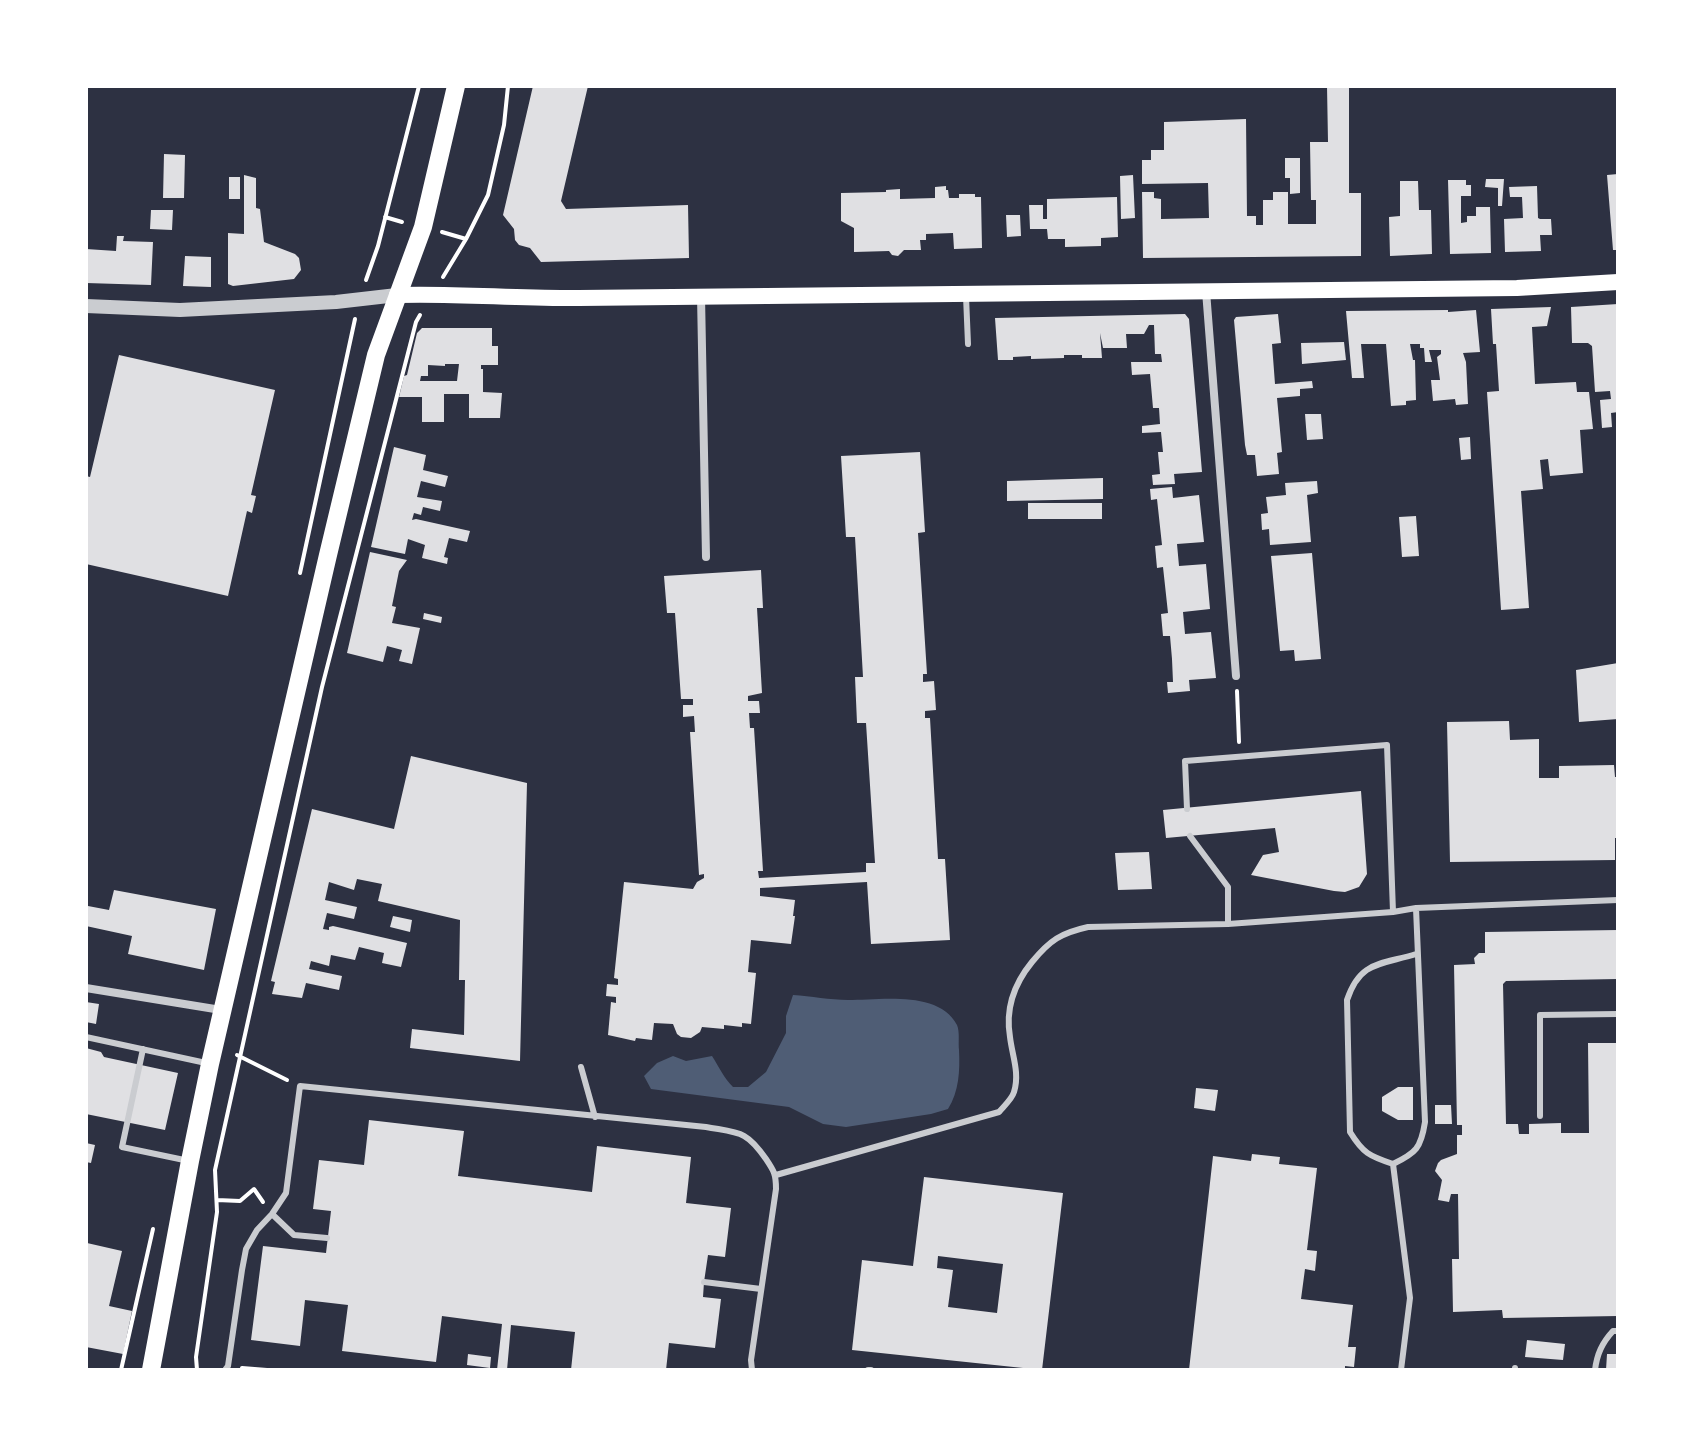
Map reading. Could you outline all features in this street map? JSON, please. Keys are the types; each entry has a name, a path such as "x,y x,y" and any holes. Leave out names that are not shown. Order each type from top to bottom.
{"main road":[{"path":"151,1370 212,1055 373,369 423,227 456,86"},
{"path":"397,295 535,298 1517,288 1618,282"}],"street":[{"path":"1206,291 1236,676"},
{"path":"86,306 180,310 397,295"},
{"path":"701,295 706,557"},
{"path":"86,988 222,1010"}],"lane":[{"path":"966,293 968,344"},
{"path":"1187,809 1185,761 1387,745 1393,912"},
{"path":"1190,836 1228,887 1228,924"},
{"path":"776,1175 999,1112 1014,1094 1016,1066 1009,1034 1010,998 1025,971 1047,944 1067,932 1088,927 1228,924 1416,908 1618,900"},
{"path":"1416,908 1425,1122 1422,1141 1411,1155 1393,1164 1376,1159 1361,1149 1350,1132 1347,1000 1353,983 1365,969 1416,954"},
{"path":"1540,1116 1540,1015 1618,1014"},
{"path":"86,1037 143,1049 212,1055"},
{"path":"143,1049 122,1147 190,1161"},
{"path":"581,1067 595,1117"},
{"path":"227,1368 246,1249 286,1193 300,1086 706,1127 740,1133 753,1141 776,1175 776,1189 752,1370"},
{"path":"1393,1164 1410,1298 1401,1370"},
{"path":"272,1214 294,1235 327,1238"},
{"path":"704,1282 761,1289"},
{"path":"1595,1370 1603,1342 1613,1331 1618,1331"}],"path":[{"path":"359,299 378,246 419,86"},
{"path":"197,1370 196,1357 217,1212 215,1170 322,687 416,322 466,239 488,195 504,125 508,86"},
{"path":"1236,676 1240,756"},
{"path":"212,1055 240,1056 300,1086"},
{"path":"217,1200 240,1201 254,1189 272,1214"},
{"path":"227,1368 267,1370"}],"water":[{"path":"793,995 841,1000 908,999 937,1006 948,1014 958,1028 959,1066 957,1088 948,1109 846,1127 823,1124 789,1107 651,1089 644,1076 657,1063 673,1056 686,1061 712,1056 733,1087 748,1087 766,1072 786,1033 786,1016"}],"building":[{"path":"533,86 588,86 561,201 566,209 688,205 689,258 541,262 530,248 519,245 514,229 503,215"},
{"path":"1327,86 1349,86 1349,193 1361,193 1361,256 1143,258 1142,192 1154,192 1154,198 1161,199 1161,219 1209,218 1208,183 1142,184 1142,160 1151,160 1151,150 1164,150 1164,122 1246,119 1247,216 1256,216 1256,225 1263,225 1263,200 1273,200 1273,192 1288,192 1288,224 1316,224 1316,200 1311,200 1310,142 1328,142"},
{"path":"164,154 185,155 184,198 163,198"},
{"path":"1285,158 1300,158 1300,193 1290,194 1290,178 1285,178"},
{"path":"1618,174 1618,250 1613,250 1607,175"},
{"path":"244,175 256,178 256,208 260,209 264,242 299,258 301,270 294,279 228,284 228,233 244,234"},
{"path":"1133,175 1135,218 1121,219 1120,176"},
{"path":"229,177 240,177 240,199 229,199"},
{"path":"1486,179 1504,179 1502,206 1498,206 1498,188 1485,187"},
{"path":"1448,180 1466,180 1466,185 1471,185 1471,196 1461,196 1461,223 1467,222 1467,216 1476,216 1476,207 1490,207 1491,253 1450,254"},
{"path":"1400,181 1418,181 1419,210 1431,210 1432,254 1390,256 1389,217 1400,216"},
{"path":"946,186 949,198 959,198 959,194 981,197 982,248 954,249 953,233 926,234 926,240 920,240 921,250 904,250 898,256 889,251 854,252 854,228 841,221 841,193 900,189 900,199 935,198 935,187"},
{"path":"1537,186 1538,218 1551,219 1552,235 1540,235 1541,251 1505,252 1504,219 1523,218 1522,197 1510,197 1509,187"},
{"path":"1117,197 1118,237 1101,238 1101,246 1065,247 1065,239 1048,239 1047,229 1030,229 1029,205 1043,205 1043,219 1047,219 1047,199"},
{"path":"151,210 173,210 172,230 150,229"},
{"path":"1006,215 1020,215 1021,236 1007,237"},
{"path":"117,236 124,236 123,241 153,242 151,285 86,283 86,249 116,251"},
{"path":"185,256 211,257 211,287 183,286"},
{"path":"1618,304 1618,412 1611,413 1612,427 1602,428 1600,400 1611,399 1610,391 1595,392 1592,346 1572,343 1571,307"},
{"path":"1551,307 1547,326 1532,327 1535,384 1576,382 1577,392 1589,392 1593,429 1580,430 1583,473 1550,476 1548,459 1540,460 1543,489 1521,491 1529,608 1501,610 1487,392 1499,391 1491,309"},
{"path":"1476,310 1480,352 1463,353 1468,404 1456,405 1455,399 1433,401 1431,380 1440,380 1437,357 1441,350 1429,350 1432,362 1425,362 1424,348 1420,348 1420,344 1410,344 1415,360 1416,400 1406,401 1406,405 1391,406 1386,344 1361,344 1364,378 1352,378 1346,311"},
{"path":"1185,314 1189,319 1202,472 1174,474 1175,484 1153,485 1152,475 1160,474 1158,452 1163,452 1161,432 1142,433 1142,426 1160,424 1159,408 1153,408 1150,374 1132,375 1131,362 1162,362 1161,354 1155,354 1154,325 1149,325 1144,334 1126,334 1127,348 1103,348 1100,333 1102,358 1064,355 1064,358 1031,359 1031,356 998,360 995,318"},
{"path":"1278,314 1281,343 1272,344 1275,384 1312,381 1313,388 1300,389 1300,396 1277,398 1282,452 1277,453 1279,474 1257,476 1255,455 1247,455 1245,445 1234,320 1236,317"},
{"path":"422,328 492,328 492,346 498,346 498,365 481,365 483,392 502,393 500,418 469,418 469,394 444,394 444,422 422,422 422,397 399,397 417,333","holes":["459,364 457,381 420,381 421,376 428,376 428,365"]},
{"path":"1344,342 1346,360 1302,364 1301,343"},
{"path":"119,355 275,390 251,495 256,496 252,513 247,511 228,596 86,564 86,476 90,477"},
{"path":"1305,414 1321,414 1323,439 1307,440"},
{"path":"1470,437 1471,459 1461,460 1459,438"},
{"path":"394,447 426,455 423,470 448,476 445,487 421,481 417,497 442,501 440,511 423,507 421,515 414,513 412,520 470,531 467,542 449,538 444,557 448,558 447,564 422,558 425,545 408,539 405,554 371,547"},
{"path":"920,452 925,532 918,533 927,674 923,674 923,682 934,681 936,710 925,711 925,718 930,718 938,859 945,859 950,940 871,944 867,882 760,888 760,896 795,900 795,916 791,944 751,940 748,972 756,973 751,1024 742,1023 742,1027 724,1025 724,1029 702,1027 691,1038 677,1034 673,1024 654,1023 652,1040 636,1038 635,1041 608,1035 611,1002 616,1003 616,997 606,996 607,984 618,985 618,979 614,978 624,882 693,889 704,878 704,874 699,875 690,732 695,732 694,716 683,717 683,705 693,705 693,699 681,699 675,613 667,613 664,576 761,570 763,608 757,608 762,693 748,696 748,701 759,701 760,713 749,713 750,728 754,728 763,871 758,871 759,878 866,872 866,863 875,863 866,723 857,723 855,677 863,677 855,537 846,537 841,456"},
{"path":"1103,478 1103,499 1007,501 1007,481"},
{"path":"1317,481 1318,493 1307,495 1311,542 1270,545 1269,529 1262,530 1261,514 1268,513 1266,497 1286,495 1285,483"},
{"path":"1172,487 1173,498 1199,495 1204,542 1177,544 1179,566 1206,564 1210,609 1183,612 1185,634 1211,632 1216,678 1189,680 1190,691 1168,693 1167,682 1173,682 1170,636 1163,636 1161,614 1168,613 1163,567 1157,568 1155,546 1162,545 1157,499 1151,500 1150,489"},
{"path":"1028,503 1102,503 1102,519 1028,519"},
{"path":"1416,516 1419,556 1402,557 1399,517"},
{"path":"370,552 407,560 399,571 392,623 420,628 412,664 399,661 402,650 387,646 383,662 347,653"},
{"path":"1312,553 1321,659 1295,661 1294,650 1280,651 1271,556"},
{"path":"424,613 442,617 441,623 423,619"},
{"path":"1618,663 1618,719 1579,722 1576,670"},
{"path":"1509,721 1510,740 1539,739 1539,778 1559,778 1559,766 1614,765 1615,777 1618,777 1615,860 1450,862 1447,722"},
{"path":"411,756 527,783 520,1061 410,1048 412,1029 464,1035 465,980 459,980 460,920 378,901 382,884 357,879 354,890 329,882 325,900 357,907 354,919 327,913 323,929 329,930 333,926 407,943 401,967 382,963 384,953 359,947 355,960 331,955 329,966 311,961 309,969 342,976 339,990 306,983 302,998 272,994 275,982 271,981 312,809 394,829"},
{"path":"1361,791 1367,874 1359,887 1345,892 1251,875 1263,855 1279,852 1275,828 1166,838 1163,810"},
{"path":"1149,852 1152,889 1118,890 1115,853"},
{"path":"114,890 216,909 204,970 128,954 132,936 86,926 88,906 109,910"},
{"path":"393,916 412,920 410,932 390,927"},
{"path":"1618,930 1618,979 1506,981 1503,984 1506,1124 1518,1124 1519,1134 1529,1134 1529,1124 1561,1123 1561,1133 1589,1133 1588,1043 1618,1043 1618,1316 1503,1318 1502,1310 1453,1312 1452,1259 1459,1259 1458,1194 1451,1194 1449,1202 1438,1200 1442,1180 1435,1171 1441,1160 1457,1154 1457,1135 1462,1135 1462,1125 1457,1125 1454,965 1475,964 1474,958 1479,953 1485,953 1485,932"},
{"path":"86,1002 99,1004 96,1024 86,1022"},
{"path":"86,1048 101,1052 104,1057 178,1073 165,1130 86,1114"},
{"path":"1398,1087 1413,1087 1413,1120 1398,1120 1382,1111 1382,1097"},
{"path":"1196,1088 1218,1090 1215,1111 1194,1108"},
{"path":"1435,1105 1451,1105 1452,1124 1435,1124"},
{"path":"369,1120 464,1131 458,1176 592,1192 597,1146 691,1157 686,1203 731,1208 725,1257 708,1255 704,1282 703,1297 721,1299 715,1348 669,1343 666,1370 571,1370 575,1332 511,1325 507,1370 497,1370 502,1324 442,1316 436,1362 342,1351 348,1305 305,1300 300,1346 251,1340 263,1246 326,1253 331,1211 313,1209 319,1160 364,1165"},
{"path":"86,1143 95,1145 91,1163 86,1162"},
{"path":"1252,1154 1280,1157 1279,1164 1317,1168 1307,1250 1317,1251 1315,1271 1305,1269 1301,1299 1353,1305 1348,1347 1356,1347 1354,1367 1345,1366 1345,1370 1189,1370 1213,1156 1251,1161"},
{"path":"924,1177 1063,1193 1042,1370 852,1350 862,1260 913,1266","holes":["938,1256 1003,1264 997,1313 948,1307 953,1270 937,1268"]},
{"path":"87,1243 122,1251 109,1306 132,1311 123,1354 86,1347"},
{"path":"1527,1340 1565,1344 1563,1360 1525,1357"},
{"path":"468,1354 491,1357 490,1368 467,1365"},
{"path":"1607,1354 1618,1354 1618,1370 1606,1370"}]}
